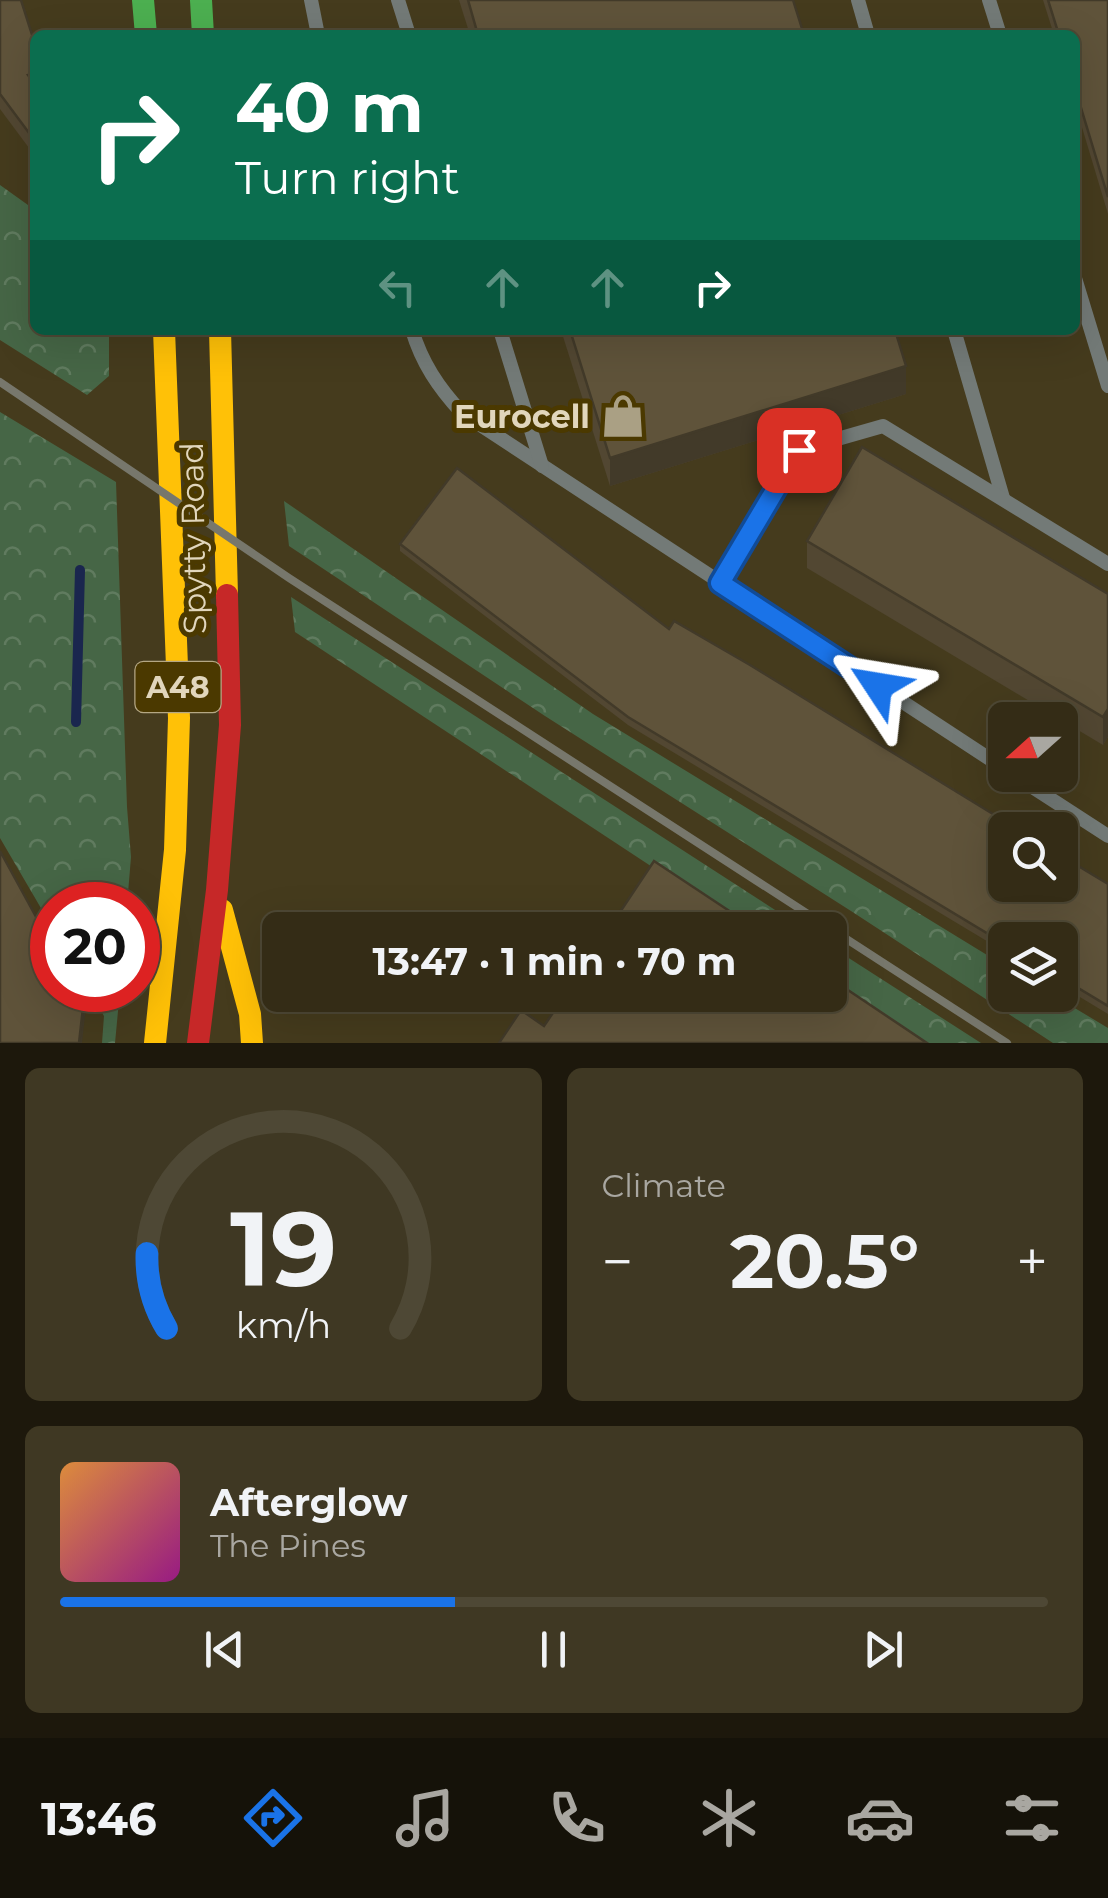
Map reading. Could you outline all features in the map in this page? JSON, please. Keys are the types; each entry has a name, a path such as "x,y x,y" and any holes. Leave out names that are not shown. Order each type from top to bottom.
{"main road":[{"path":"143,0 146,30"},
{"path":"201,0 203,30"},
{"name":"Spytty Road","path":"155,1043 175,850 179,718 164,335"},
{"name":"Spytty Road","path":"198,1043 217,890 230,726 220,335"},
{"path":"217,890 250,1014 252,1043"}],"lane":[{"path":"311,0 317,30"},
{"path":"398,0 407,30"},
{"path":"858,0 867,30"},
{"path":"990,0 999,30"},
{"path":"1080,294 1108,386"},
{"path":"413,335 420,358 462,413 988,758"},
{"path":"502,335 542,466"},
{"path":"955,335 1004,498"},
{"path":"720,583 799,450 883,426 1108,564"},
{"path":"1040,792 1108,836"}],"green space":[{"path":"0,185 30,206 30,335 109,335 109,376 87,395 0,340"},
{"path":"0,412 116,482 129,882 30,882 30,889 0,838"},
{"path":"284,501 593,714 988,956 988,1001 545,716 289,546"},
{"path":"291,597 778,912 721,912 295,632"},
{"path":"847,957 981,1043 919,1043 847,995"},
{"path":"1078,1010 1108,1028 1108,1043 1053,1043 1006,1012"},
{"path":"102,1012 118,1012 115,1043 102,1043"}],"building":[{"path":"0,0 21,0 31,30 30,134 0,94"},
{"path":"468,0 793,0 802,30 477,30"},
{"path":"1048,0 1108,0 1108,197 1080,105 1080,30 1057,30"},
{"path":"572,335 897,335 906,366 610,458"},
{"path":"862,447 1108,594 1108,709 1103,717 807,541"},
{"path":"457,468 669,629 674,621 990,812 988,902 1078,902 1078,866 1108,884 1108,1006 1078,988 1078,922 988,922 988,934 628,717 400,544"},
{"path":"0,851 30,906 30,1012 83,1012 79,1043 0,1043"},
{"path":"654,861 731,912 620,912"},
{"path":"847,989 927,1043 499,1043 520,1012 544,1026 553,1012 847,1012"}],"waterway":[{"path":"76,722 80,570"}],"railway":[{"path":"0,382 289,578 1007,1043"}],"traffic: fast":[{"path":"143,0 146,30"},
{"path":"201,0 203,30"}],"traffic: slow":[{"path":"155,1043 175,850 179,718 164,335"},
{"path":"220,335 227,595"},
{"path":"222,910 250,1014 252,1043"}],"traffic: jam":[{"path":"198,1043 217,890 230,725 227,595"}],"place":[{"name":"Eurocell","path":"623,416"}],"route":[{"path":"799,450 720,583 878,686"}]}
